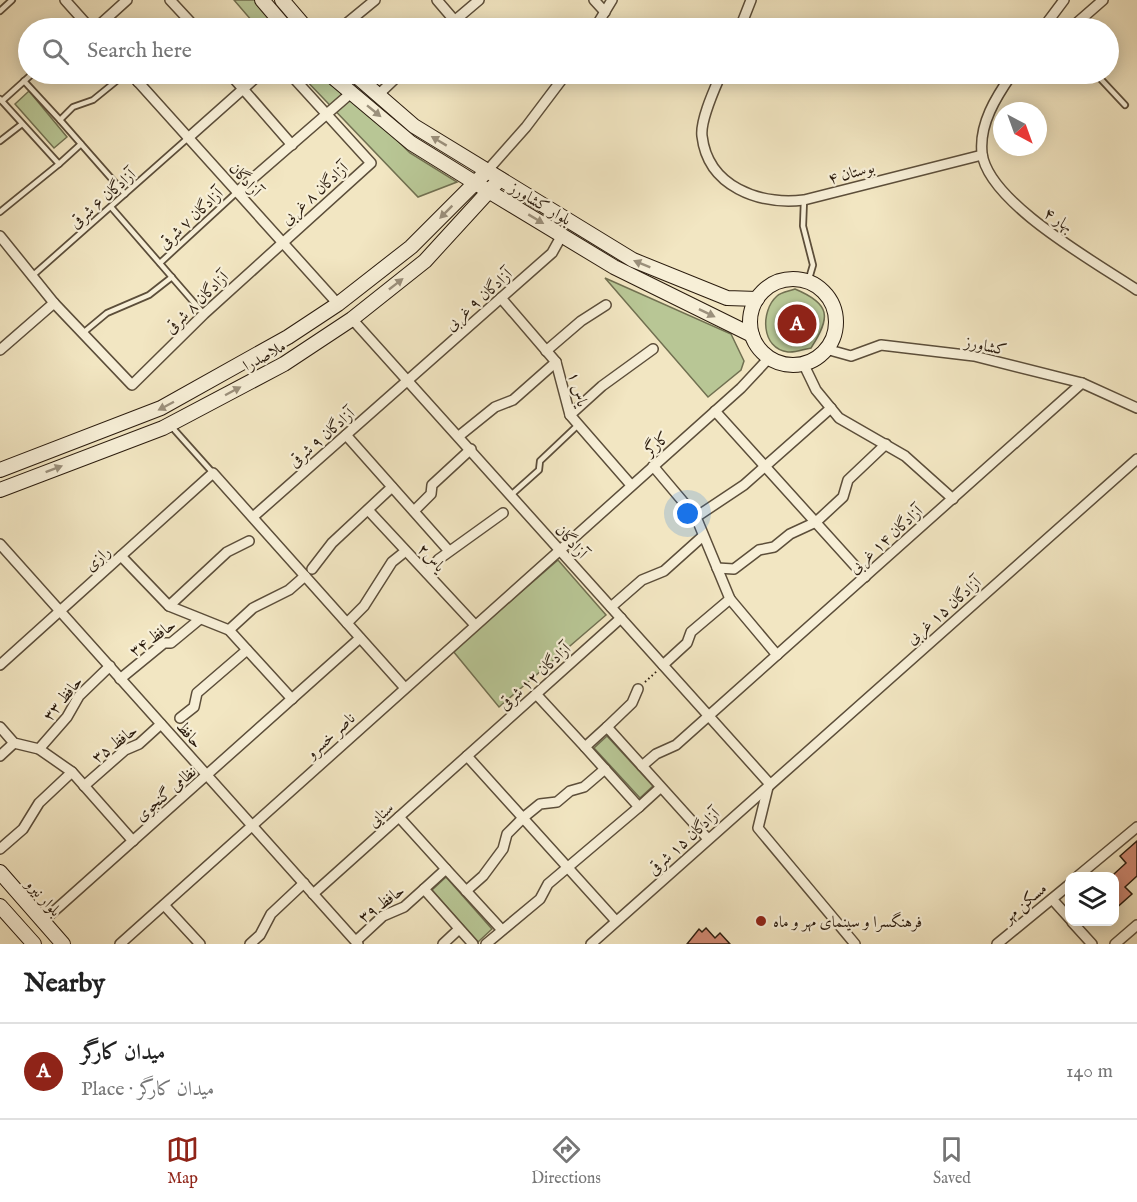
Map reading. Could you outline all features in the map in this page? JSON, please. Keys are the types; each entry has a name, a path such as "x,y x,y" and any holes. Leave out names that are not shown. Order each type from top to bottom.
{"main road":[{"path":"262,0 277,18"},
{"path":"282,0 297,18"},
{"name":"بلوار کشاورز","path":"341,84 411,142 490,192 614,267 752,335"},
{"name":"بلوار کشاورز","path":"366,84 414,126 633,260 727,298 757,299"},
{"name":"ملاصدرا","path":"0,470 161,408 288,337 338,304 411,247 487,171"},
{"name":"ملاصدرا","path":"0,490 169,424 284,364 352,319 425,261 500,179"},
{"path":"793,279 808,282 820,289 830,300 835,313 836,328 826,349 811,361 782,364 769,358 758,348 752,335 751,317 757,299 766,289 779,282 793,279"},
{"name":"بلوار نیرو","path":"0,872 63,944"},
{"path":"0,906 29,942"}],"street":[{"path":"65,0 80,18"},
{"path":"107,18 127,0"},
{"path":"170,0 187,18"},
{"path":"353,18 375,0"},
{"path":"437,0 452,18"},
{"path":"458,18 478,0"},
{"path":"594,0 605,12"},
{"path":"601,18 612,0"},
{"path":"744,18 751,0"},
{"path":"1053,18 1064,0"},
{"path":"1082,18 1103,0"},
{"name":"آزادگان","path":"140,84 338,304"},
{"path":"238,84 292,145"},
{"path":"189,138 248,84"},
{"path":"299,84 327,115"},
{"path":"378,94 389,84"},
{"path":"487,171 526,127 558,84"},
{"name":"بوستان ۴","path":"718,84 701,134 708,161 730,186 753,197 781,202 804,200 982,155"},
{"path":"982,155 982,134 993,102 1005,84"},
{"path":"237,192 351,93"},
{"name":"آزادگان ۸ غربی","path":"282,242 371,162 327,115"},
{"name":"بهار ۴","path":"982,155 996,186 1027,215 1137,290"},
{"name":"آزادگان ۹ غربی","path":"408,380 552,253 562,235"},
{"path":"0,236 31,271 31,277 83,333"},
{"name":"آزادگان ۸ شرقی","path":"83,333 132,386 204,314 282,242"},
{"name":"یاس ۱","path":"501,298 556,362 570,415 631,485"},
{"path":"0,350 54,303"},
{"path":"546,351 581,321 606,304"},
{"name":"آزادگان","path":"352,319 770,783"},
{"name":"کشاورز","path":"826,349 851,356 881,345 974,356 1082,384 1137,408"},
{"path":"570,415 602,386 653,349"},
{"name":"کارگر","path":"559,548 715,411 769,358"},
{"path":"459,436 495,407 513,400 556,362"},
{"path":"803,363 816,390 839,418 905,456 953,499"},
{"name":"آزادگان ۹ شرقی","path":"252,517 408,380"},
{"name":"آزادگان ۱۴ غربی","path":"642,766 656,754 676,745 709,717 1082,384"},
{"path":"696,517 744,485 831,408"},
{"path":"715,411 865,577"},
{"path":"346,435 449,551"},
{"path":"717,568 734,568 759,550 774,547 790,534 816,522 843,497 848,480 885,444"},
{"path":"414,511 431,494 432,485 471,449"},
{"name":"آزادگان ۱۵ غربی","path":"770,783 1137,459"},
{"path":"653,466 696,517 730,599 777,655"},
{"path":"213,473 252,517 309,573 347,623 405,688"},
{"name":"رازی","path":"0,664 213,473"},
{"path":"229,630 253,608 289,590 309,573 332,543 392,487"},
{"name":"یاس۲","path":"368,510 475,625"},
{"path":"427,573 449,551 503,513"},
{"path":"612,607 642,580 664,571 703,536"},
{"path":"169,606 227,552 249,541"},
{"name":"حافظ","path":"1,547 357,943"},
{"name":"ناصر خسرو","path":"120,944 559,548"},
{"path":"347,623 364,606 392,562 402,554"},
{"path":"121,556 169,606 229,630 292,699"},
{"path":"663,665 687,642 691,632 730,599"},
{"name":"آزادگان ۱۲ شرقی","path":"467,756 621,618"},
{"name":"حافظ ۳۴","path":"120,678 164,643 171,644 200,619"},
{"name":"نظامی گنجوی","path":"43,921 360,638"},
{"path":"180,718 194,707 197,693 247,650"},
{"name":"حافظ ۳۳","path":"39,749 67,717 79,696 110,666"},
{"path":"585,747 632,703 638,689"},
{"path":"536,694 639,807"},
{"name":"حافظ ۳۵","path":"84,786 124,750 139,744 161,724"},
{"path":"0,727 14,743 39,749 72,772 134,841"},
{"path":"607,727 708,838"},
{"path":"0,756 14,743"},
{"path":"467,756 569,866 616,921"},
{"name":"سنایی","path":"313,894 467,756"},
{"path":"466,891 483,876 503,849 507,834 524,818 540,804 557,802 570,791 584,787 605,769"},
{"path":"0,849 23,829 39,803 72,772"},
{"path":"770,783 758,828 855,944"},
{"name":"آزادگان ۱۵ شرقی","path":"591,944 770,783"},
{"path":"486,944 540,899 548,884 661,787"},
{"path":"399,817 502,930"},
{"path":"1083,872 1137,827"},
{"name":"حافظ ۳۹","path":"357,943 383,916 404,907 446,869"},
{"path":"250,944 260,935 271,914 304,883"},
{"name":"مسکن مهر","path":"997,944 1065,888"},
{"path":"423,889 473,944"},
{"path":"1052,898 1065,913"},
{"path":"164,905 200,944"},
{"path":"1115,944 1137,925"},
{"path":"1076,926 1092,944"},
{"path":"443,944 459,929"}],"lane":[{"path":"0,11 12,0"},
{"path":"20,84 1,100 58,164"},
{"path":"27,84 125,194"},
{"path":"60,120 73,107 93,100 113,84"},
{"path":"1105,84 1125,105"},
{"path":"0,141 22,124"},
{"name":"آزادگان ۶ شرقی","path":"31,277 189,138"},
{"path":"0,212 81,144"},
{"name":"آزادگان ۷ شرقی","path":"160,263 237,192"},
{"path":"804,200 803,226 813,265 808,282"},
{"path":"111,207 204,314"},
{"path":"0,252 8,245"},
{"path":"83,333 107,313 149,295 172,278"},
{"path":"169,424 213,473"},
{"path":"511,495 539,470 540,461 578,425"}],"path":[{"path":"638,689 663,665"}],"green space":[{"path":"234,0 263,0 278,18 249,18"},
{"path":"310,84 340,84 410,153 457,182 418,197"},
{"path":"29,91 67,137 54,148 15,104"},
{"path":"605,278 731,334 744,361 741,370 708,397"},
{"path":"795,289 816,300 824,312 824,320 811,348 788,352 772,344 768,337 766,320 771,303 777,296"},
{"path":"558,560 606,615 499,707 453,651"},
{"path":"607,736 653,786 640,798 594,748"},
{"path":"446,877 492,929 478,942 432,890"}],"building":[{"path":"1137,841 1137,876 1125,887 1132,894 1119,906 1119,872 1116,872 1126,863 1120,856"},
{"path":"706,928 715,938 720,933 730,944 687,944 699,929 702,932"}],"place":[{"name":"میدان کارگر","path":"797,324"},
{"name":"فرهنگسرا و سینمای مهر و ماه","path":"761,921"}]}
